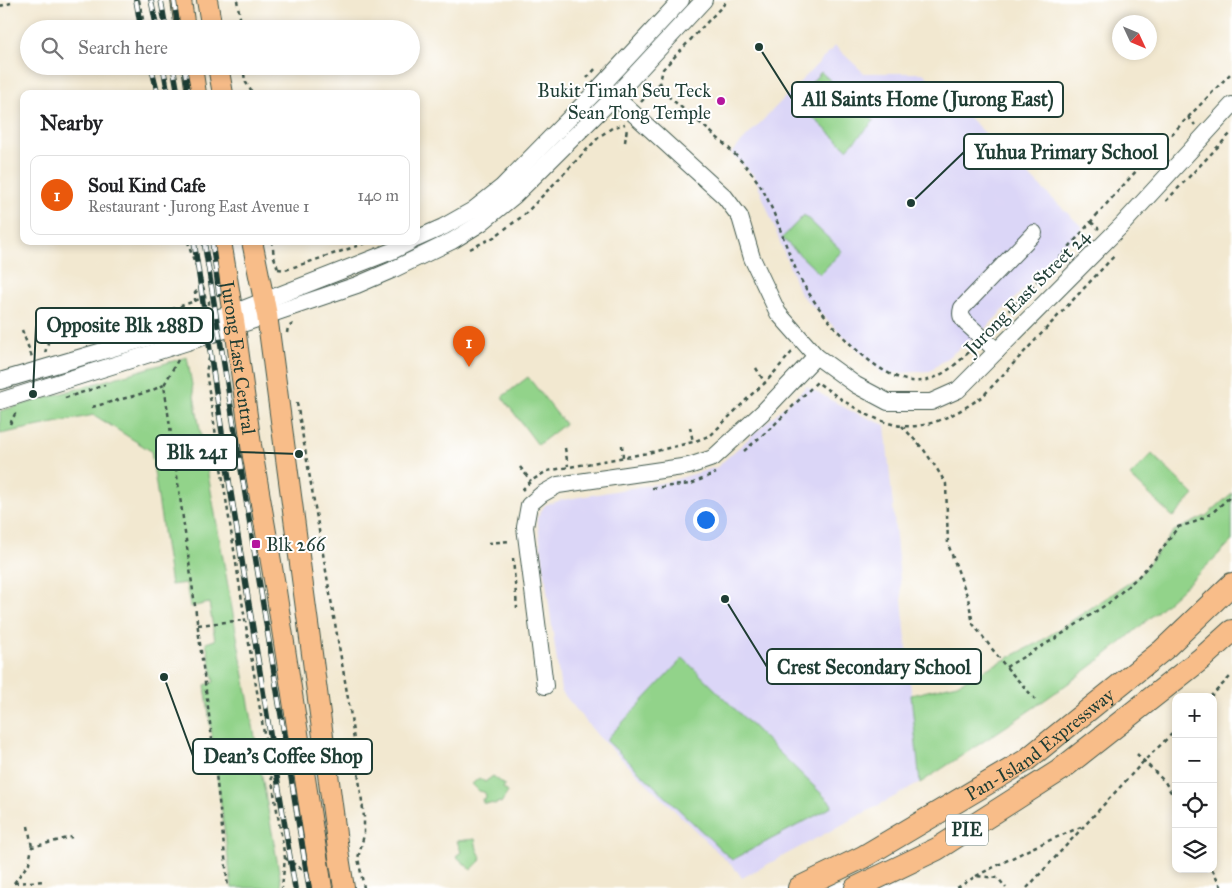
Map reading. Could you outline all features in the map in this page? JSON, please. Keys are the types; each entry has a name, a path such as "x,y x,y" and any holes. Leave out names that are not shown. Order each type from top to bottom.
{"highway":[{"name":"Pan-Island Expressway","path":"799,888 863,857 1025,761 1163,650 1232,584"},
{"name":"Pan-Island Expressway","path":"856,888 937,849 1059,772 1201,660 1232,631"}],"main road":[{"path":"180,0 183,20"},
{"path":"207,0 210,20"},
{"path":"193,75 195,90"},
{"path":"220,75 222,90"},
{"name":"Jurong East Central","path":"222,245 251,445 276,591 312,865 322,888"},
{"name":"Jurong East Central","path":"253,245 265,309 344,888"}],"street":[{"path":"420,237 473,210 502,187 682,0"},
{"path":"0,400 265,309 357,285 452,241 481,223 514,196 614,97 704,0"},
{"name":"Jurong East Street 24","path":"602,85 614,97 629,118 725,197 740,217 752,258 778,313 816,356 856,384 888,402 931,402 958,390 1121,226 1232,105"},
{"path":"997,351 961,318 960,314 962,308 1034,233"},
{"path":"265,309 403,245"},
{"path":"0,381 234,320"},
{"path":"545,686 525,527 529,505 542,494 558,485 689,466 713,458 762,413 816,356"}],"path":[{"path":"139,0 143,20"},
{"path":"237,0 240,20"},
{"path":"462,252 494,237 524,215 600,136 629,118 660,82 663,69 728,0"},
{"path":"0,6 11,3"},
{"path":"584,80 597,66"},
{"path":"660,82 668,96 733,153 764,191 799,276 815,305 868,361 893,377 912,382 928,380 948,371 983,338 1064,253 1132,176 1232,72"},
{"path":"154,75 157,90"},
{"path":"244,75 245,81 251,90"},
{"path":"625,142 629,118"},
{"path":"189,245 204,284 205,297"},
{"path":"273,245 278,269 285,270 360,245"},
{"path":"195,302 195,293 204,284"},
{"path":"76,321 81,343"},
{"path":"287,334 288,327 294,322"},
{"path":"44,355 53,325"},
{"path":"22,330 32,358"},
{"path":"788,346 793,353"},
{"path":"211,350 206,372 285,858 282,888"},
{"path":"92,407 148,392 164,385 179,360"},
{"path":"756,368 765,383"},
{"path":"740,455 772,427 817,382 840,399 864,412 902,426 938,468 946,484 948,544 968,598 973,624 1006,667 1035,699"},
{"path":"164,385 217,771 228,888"},
{"path":"296,397 350,710 364,816 364,835 358,858 364,888"},
{"path":"10,424 16,412"},
{"path":"690,426 693,442"},
{"path":"622,445 623,457"},
{"path":"565,448 568,466"},
{"path":"520,467 531,481"},
{"path":"643,488 691,484 714,475 721,470"},
{"path":"1006,667 1056,638 1110,602 1154,560 1174,530 1212,513 1232,495"},
{"path":"488,543 511,541"},
{"path":"198,624 245,620"},
{"path":"1214,693 1232,675"},
{"path":"1027,888 1172,734"},
{"path":"1137,754 1165,782 1172,794"},
{"path":"28,826 32,847 29,863 14,883 46,881"},
{"path":"957,888 976,876 1034,847 1085,826"},
{"path":"32,847 72,837"},
{"path":"285,858 312,865"},
{"path":"1214,873 1222,888"},
{"path":"976,876 998,878 1006,888"}],"shaded area":[{"path":"835,46 864,73 923,73 1083,228 987,327 930,371 883,374 800,294 755,177 731,153"},
{"path":"807,386 847,409 885,425 920,783 742,878 598,736 561,691 537,518 545,505 562,500 667,482 717,467"}],"green space":[{"path":"821,72 874,121 847,149 795,101"},
{"path":"804,215 842,251 820,274 782,238"},
{"path":"187,357 282,888 232,888 205,685 214,682 206,643 215,640 209,603 190,607 186,583 171,585 151,451 94,415 0,434 0,411"},
{"path":"528,377 565,424 538,445 502,397"},
{"path":"1152,454 1194,495 1173,517 1130,476"},
{"path":"1232,493 1232,541 1185,587 1080,675 920,783 911,695 957,684 1041,641 1138,577 1174,531 1206,516"},
{"path":"683,658 830,802 832,805 830,808 732,860 606,740"},
{"path":"493,776 505,785 503,788 508,792 501,803 483,803 482,799 485,799 486,795 472,784 479,778 485,782"},
{"path":"475,839 482,859 471,870 456,856 461,852 457,841"}],"railway":[{"path":"136,0 139,20"},
{"path":"151,0 155,20"},
{"path":"161,0 164,20"},
{"path":"174,0 177,20"},
{"path":"153,75 157,90"},
{"path":"165,75 167,90"},
{"path":"175,75 177,90"},
{"path":"186,75 188,90"},
{"path":"195,245 230,487 295,888"},
{"path":"205,245 309,888"},
{"path":"213,245 219,294"}],"place":[{"name":"All Saints Home (Jurong East)","path":"759,47"},
{"name":"Bukit Timah Seu Teck Sean Tong Temple","path":"721,101"},
{"name":"Yuhua Primary School","path":"911,203"},
{"name":"Soul Kind Cafe","path":"469,367"},
{"name":"Opposite Blk 288D","path":"33,394"},
{"name":"Blk 241","path":"299,454"},
{"name":"Blk 266","path":"256,544"},
{"name":"Crest Secondary School","path":"725,599"},
{"name":"Dean's Coffee Shop","path":"164,677"}]}
